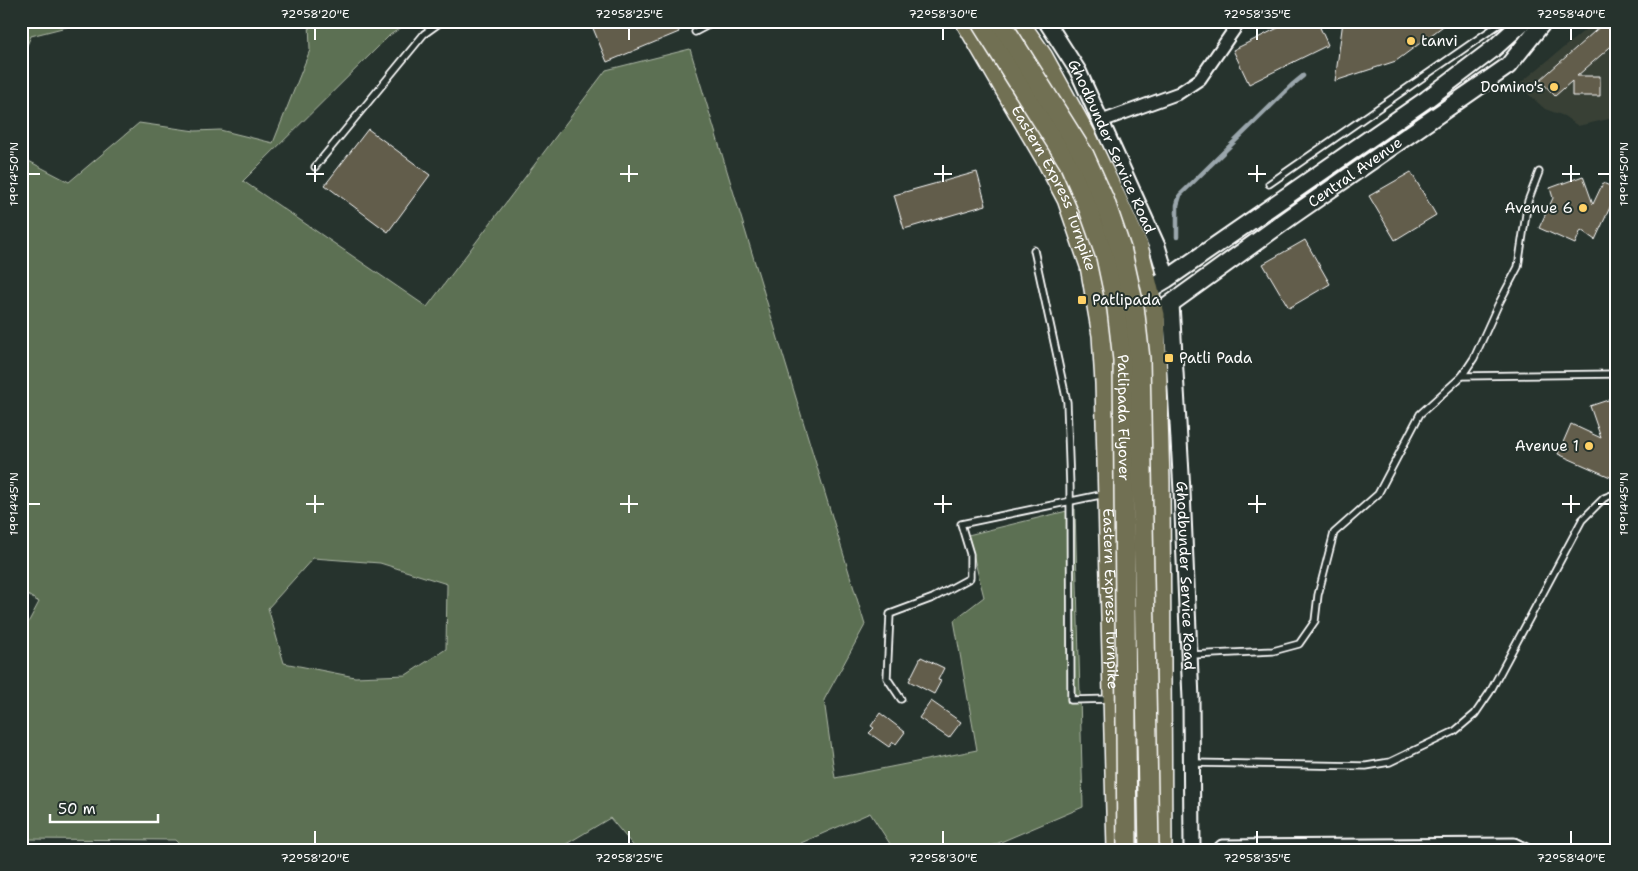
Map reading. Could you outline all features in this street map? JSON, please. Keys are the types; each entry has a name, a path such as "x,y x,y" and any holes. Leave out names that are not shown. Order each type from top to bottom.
{"main road":[{"name":"Eastern Express Turnpike","path":"965,21 1067,199 1090,266 1099,315 1102,335 1108,494 1117,850"},
{"name":"Patlipada Flyover","path":"980,21 1069,163 1090,209 1106,257 1117,309 1123,360 1127,850"},
{"name":"Patlipada Flyover","path":"1000,21 1084,154 1105,202 1122,252 1134,306 1140,359 1149,850"},
{"path":"1018,21 1043,57 1118,200 1138,246 1156,315 1160,482 1162,850"},
{"name":"Central Avenue","path":"1099,315 1168,279 1426,99 1493,49 1524,21"},
{"name":"Central Avenue","path":"1102,335 1156,315 1292,216 1508,66 1544,21"}],"street":[{"name":"Ghodbunder Service Road","path":"1046,21 1078,72 1102,122 1157,246 1168,279"},
{"path":"1102,122 1179,93 1200,79 1240,21"},
{"name":"Ghodbunder Service Road","path":"1171,304 1189,655 1192,850"},
{"path":"1218,850 1222,846 1410,847 1514,844 1526,850"}],"lane":[{"path":"315,167 424,34 442,21"},
{"path":"695,32 718,21"},
{"path":"1269,184 1506,21"},
{"path":"1189,655 1272,651 1299,644 1315,621 1318,595 1334,533 1378,494 1420,414 1462,376 1474,358 1518,267 1528,202 1539,172"},
{"path":"1034,250 1067,402 1070,501 1071,700 1114,699"},
{"path":"1462,376 1617,374"},
{"path":"1191,763 1366,766 1390,762 1455,731 1475,714 1490,692 1582,520 1604,498 1617,493"},
{"path":"901,699 887,678 890,614 932,598 970,578 970,554 961,524 1108,494"}],"shaded area":[{"path":"1596,21 1610,21 1617,29 1617,64 1611,88 1613,118 1578,126 1564,116 1545,109 1518,85"}],"green space":[{"path":"21,21 90,21 31,36 21,59"},
{"path":"309,21 411,21 390,35 243,181 427,307 606,70 690,49 865,625 824,700 835,778 977,750 954,620 984,597 968,535 1075,509 1083,807 982,850 894,850 870,813 801,843 799,850 637,850 610,818 563,846 561,850 185,850 175,840 21,839 21,636 39,602 21,591 21,157 69,182 139,123 195,131 220,130 273,143 310,50","holes":["313,558 380,563 447,584 446,649 406,675 355,677 284,663 268,608"]}],"building":[{"path":"590,21 675,21 679,32 607,62"},
{"path":"1292,21 1317,21 1328,45 1249,84 1233,50"},
{"path":"1343,21 1450,21 1396,61 1335,81"},
{"path":"1604,23 1617,37 1617,41 1577,76 1600,76 1600,96 1572,96 1572,81 1555,96 1540,80"},
{"path":"368,129 430,175 388,232 325,185"},
{"path":"977,172 986,205 904,229 894,195"},
{"path":"1411,172 1436,215 1395,240 1369,196"},
{"name":"Avenue 6","path":"1583,176 1593,204 1603,183 1617,189 1617,192 1595,240 1581,230 1575,244 1539,228 1553,198 1550,188"},
{"path":"1305,240 1330,284 1289,308 1263,264"},
{"name":"Avenue 1","path":"1617,397 1617,480 1558,454 1571,424 1601,438 1590,406"},
{"path":"921,657 944,668 938,680 941,681 934,694 909,681"},
{"path":"931,701 961,722 949,738 919,718"},
{"path":"880,713 905,732 896,744 893,742 889,747 869,733 874,728 871,726"}],"waterway":[{"path":"1177,237 1177,205 1180,195 1303,76"}],"place":[{"name":"tanvi","path":"1411,41"},
{"name":"Domino's","path":"1554,87"},
{"name":"Avenue 6","path":"1583,208"},
{"name":"Patlipada","path":"1082,300"},
{"name":"Patli Pada","path":"1169,358"},
{"name":"Avenue 1","path":"1589,446"}]}
